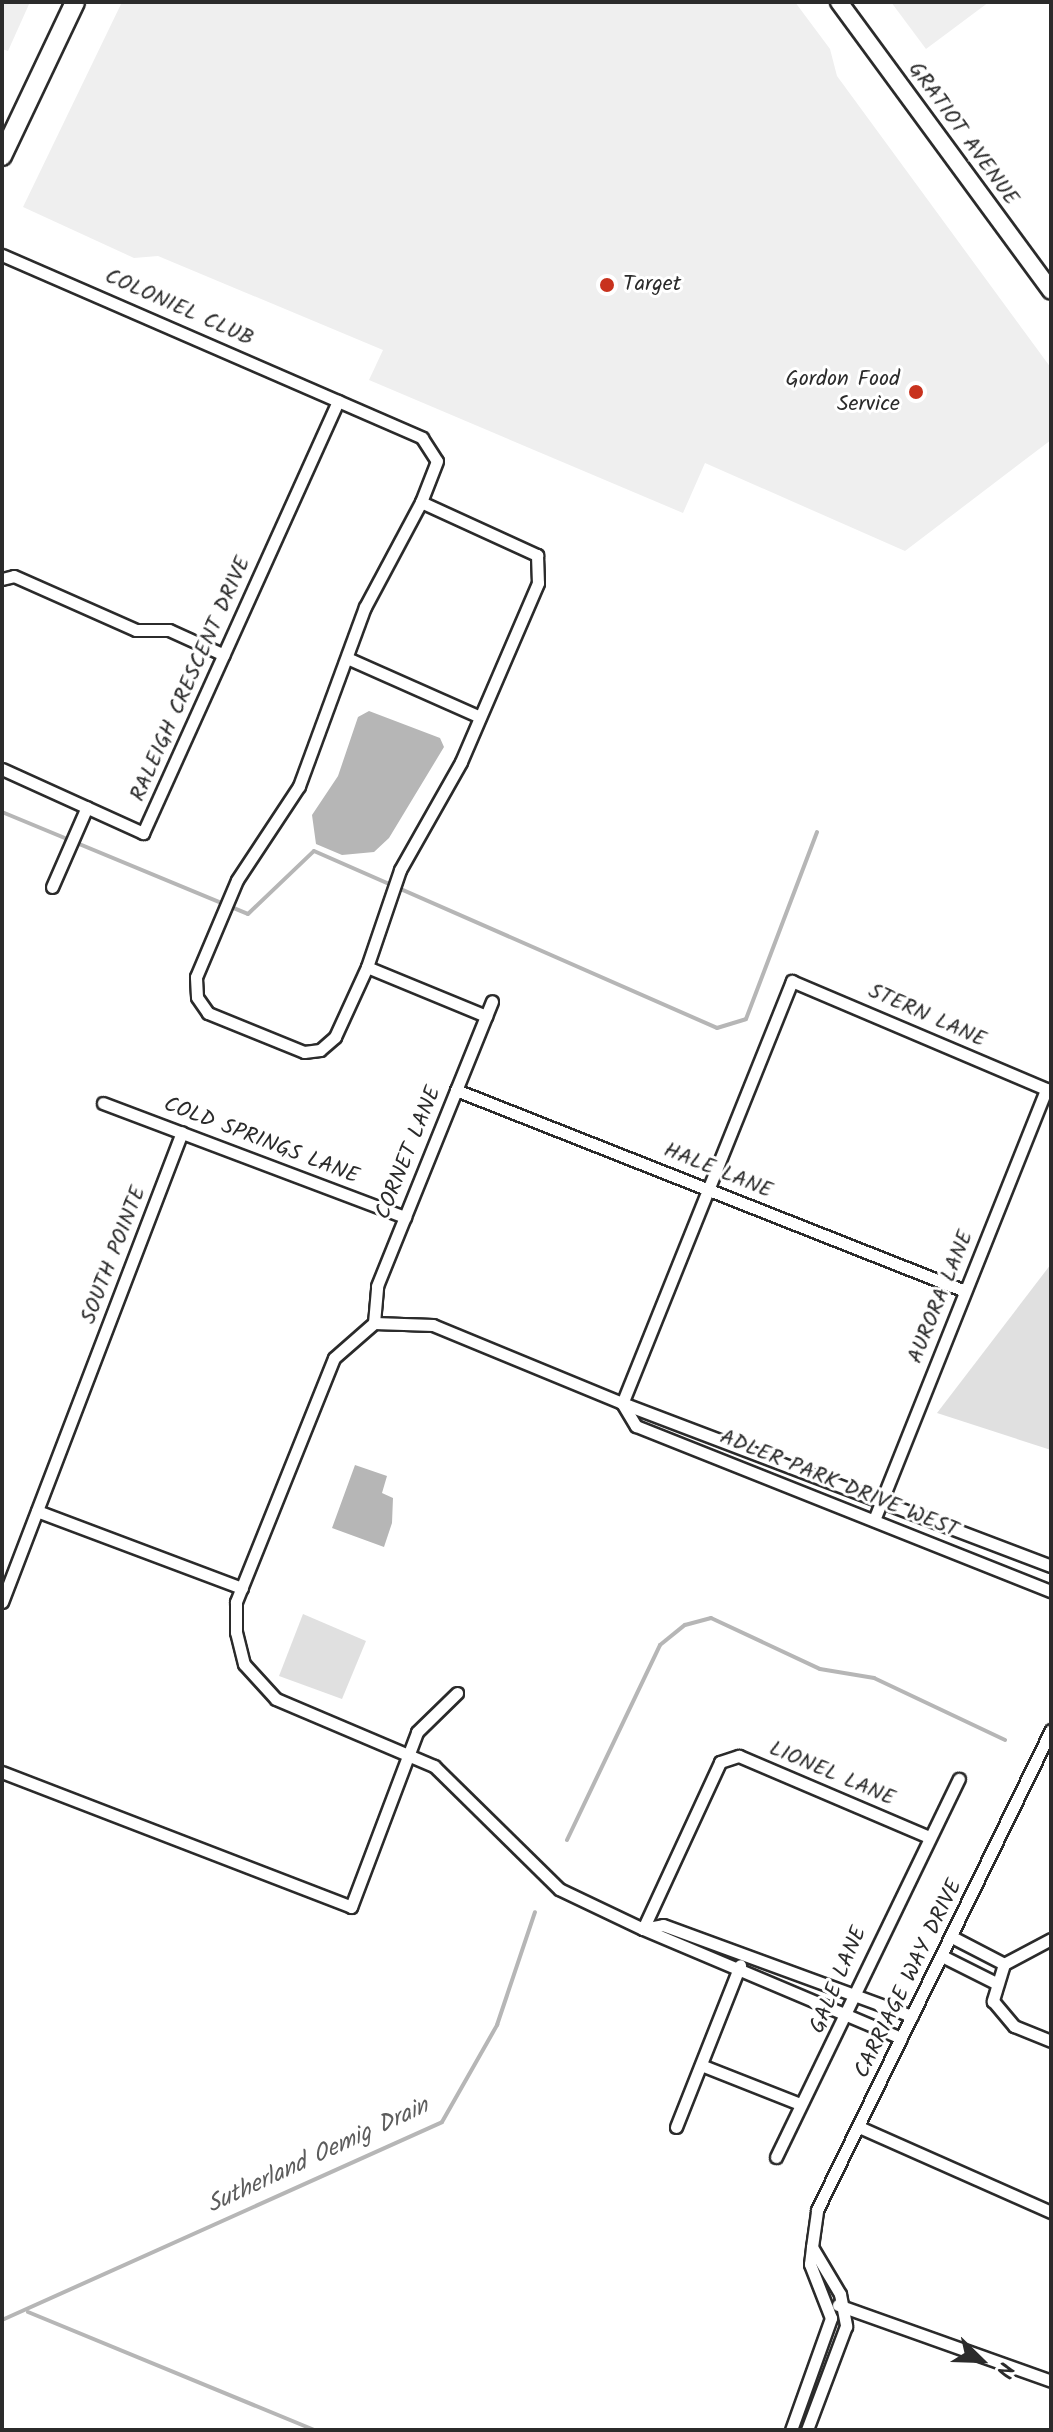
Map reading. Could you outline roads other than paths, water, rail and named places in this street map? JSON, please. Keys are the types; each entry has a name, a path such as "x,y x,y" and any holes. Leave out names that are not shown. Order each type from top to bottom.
{"main road":[{"path":"2,156 75,2"},
{"name":"GRATIOT AVENUE","path":"839,2 1051,291"}],"street":[{"name":"COLONIEL CLUB","path":"2,255 338,401 432,448 437,461 421,502 388,558 299,786 237,880 196,977 197,997 208,1013 304,1052 320,1050 335,1037 367,967 400,870 480,717 538,583 537,555 421,502"},
{"name":"RALEIGH CRESCENT DRIVE","path":"2,769 143,833 338,401"},
{"path":"2,579 14,576 136,630 169,630 224,655"},
{"path":"347,658 480,717"},
{"path":"52,887 87,807"},
{"path":"367,967 486,1016"},
{"name":"STERN LANE","path":"711,1189 792,981 1046,1089"},
{"name":"CORNET LANE","path":"374,1323 377,1286 492,1001"},
{"name":"AURORA LANE","path":"874,1520 1046,1089"},
{"name":"HALE LANE","path":"456,1090 965,1291"},
{"name":"COLD SPRINGS LANE","path":"103,1103 405,1217"},
{"name":"SOUTH POINTE","path":"2,1602 182,1132"},
{"path":"622,1403 711,1189"},
{"path":"374,1323 334,1358 242,1588 236,1632 244,1664 276,1699 434,1766 559,1889 738,1971 848,2013 901,2038"},
{"name":"ADLER PARK DRIVE WEST","path":"374,1323 433,1325 622,1403 1051,1566"},
{"name":"ADLER PARK DRIVE WEST","path":"622,1403 636,1426 1051,1591"},
{"path":"37,1511 242,1588"},
{"path":"2,1772 351,1907 408,1755 429,1715 457,1693"},
{"name":"CARRIAGE WAY DRIVE","path":"836,2305 812,2247 817,2210 1051,1730"},
{"name":"LIONEL LANE","path":"643,1929 720,1762 739,1756 929,1837"},
{"name":"GALE LANE","path":"776,2157 959,1779"},
{"path":"643,1929 663,1925 854,2000 912,2016"},
{"path":"952,1937 1004,1964"},
{"path":"1051,1939 1004,1964 994,1982 1001,2017 1051,2041"},
{"path":"942,1956 994,1982"},
{"path":"676,2127 743,1957"},
{"path":"701,2065 800,2104"},
{"path":"859,2127 1051,2212"},
{"path":"836,2305 1051,2381"},
{"path":"791,2430 836,2305"},
{"path":"807,2430 846,2326 836,2305"}],"waterway":[{"path":"2,812 248,914 314,851 717,1028 746,1019 817,832"},
{"name":"Sutherland Oemig Drain","path":"567,1840 660,1645 685,1625 711,1618 820,1669 874,1678 1005,1740"},
{"name":"Sutherland Oemig Drain","path":"2,2320 442,2122 497,2025 535,1912"},
{"path":"28,2312 314,2430"}],"place":[{"name":"Target","path":"607,285"},
{"name":"Gordon Food Service","path":"916,392"}]}
